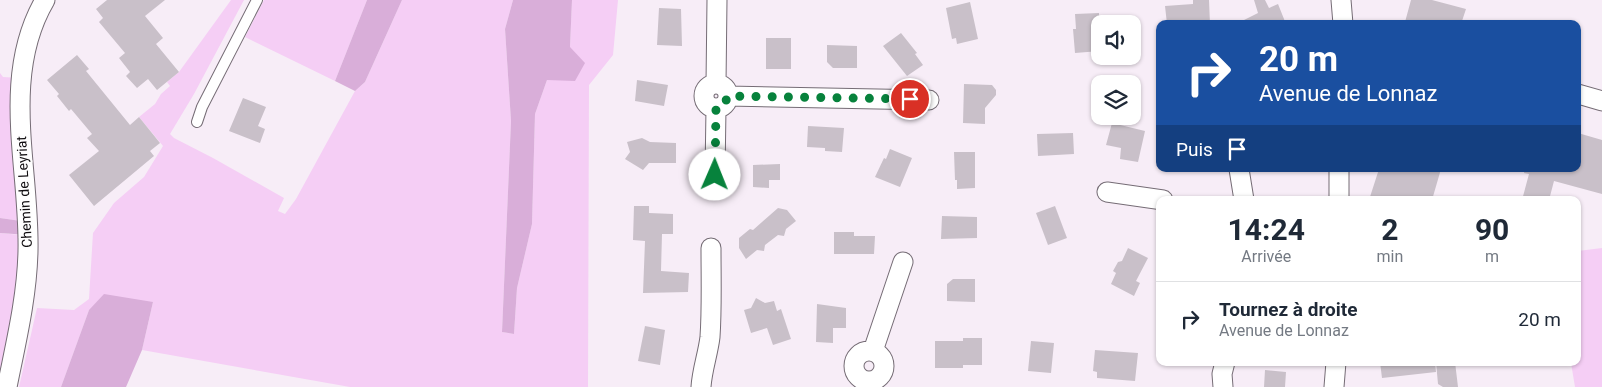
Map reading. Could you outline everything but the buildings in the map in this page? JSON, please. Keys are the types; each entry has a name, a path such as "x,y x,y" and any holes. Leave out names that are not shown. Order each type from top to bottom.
{"street":[{"name":"Chemin de Leyriat","path":"7,387 24,294 28,252 28,222 20,128 21,78 27,44 36,18 45,0"},
{"path":"715,175 720,96 717,0"},
{"path":"1341,0 1343,20"},
{"path":"1581,95 1602,101"},
{"path":"720,96 929,100"},
{"path":"1239,172 1243,196"},
{"path":"1339,172 1339,196"},
{"path":"1107,192 1156,199"},
{"path":"701,387 702,373 710,338 710,248"},
{"path":"869,384 879,377 883,367 881,357 873,351 903,262"},
{"path":"1223,387 1222,374 1224,366"},
{"path":"1334,387 1336,366"}],"lane":[{"path":"197,122 202,107 257,0"}],"shaded area":[{"path":"231,0 244,0 194,94 170,134 174,138 284,198 278,211 285,214 296,199 355,91 365,82 402,0 513,0 505,29 511,121 502,332 514,334 517,288 532,224 535,114 547,80 570,47 572,0 618,0 613,55 589,85 588,387 350,387 142,350 153,302 89,310 61,387 19,387 37,308 74,310 89,299 93,233 114,203 144,177 163,146 139,117 155,104 161,94 170,86 167,82 179,72"},
{"path":"264,0 367,0 335,81 245,37"},
{"path":"367,0 402,0 365,82 355,91 335,81"},
{"path":"513,0 572,0 570,47 585,63 575,81 547,80 535,114 532,224 517,288 514,334 502,332 511,121 505,29"},
{"path":"0,73 3,77 21,78 28,222 0,218"},
{"path":"0,218 28,222 28,235 0,233"},
{"path":"0,233 21,235 17,288 0,380"},
{"path":"1602,248 1602,387 1575,387 1572,366 1581,366 1581,251"},
{"path":"104,294 153,302 142,350 126,387 61,387 89,310"}],"route":[{"path":"715,175 716,108 724,105 728,96 910,99"}]}
